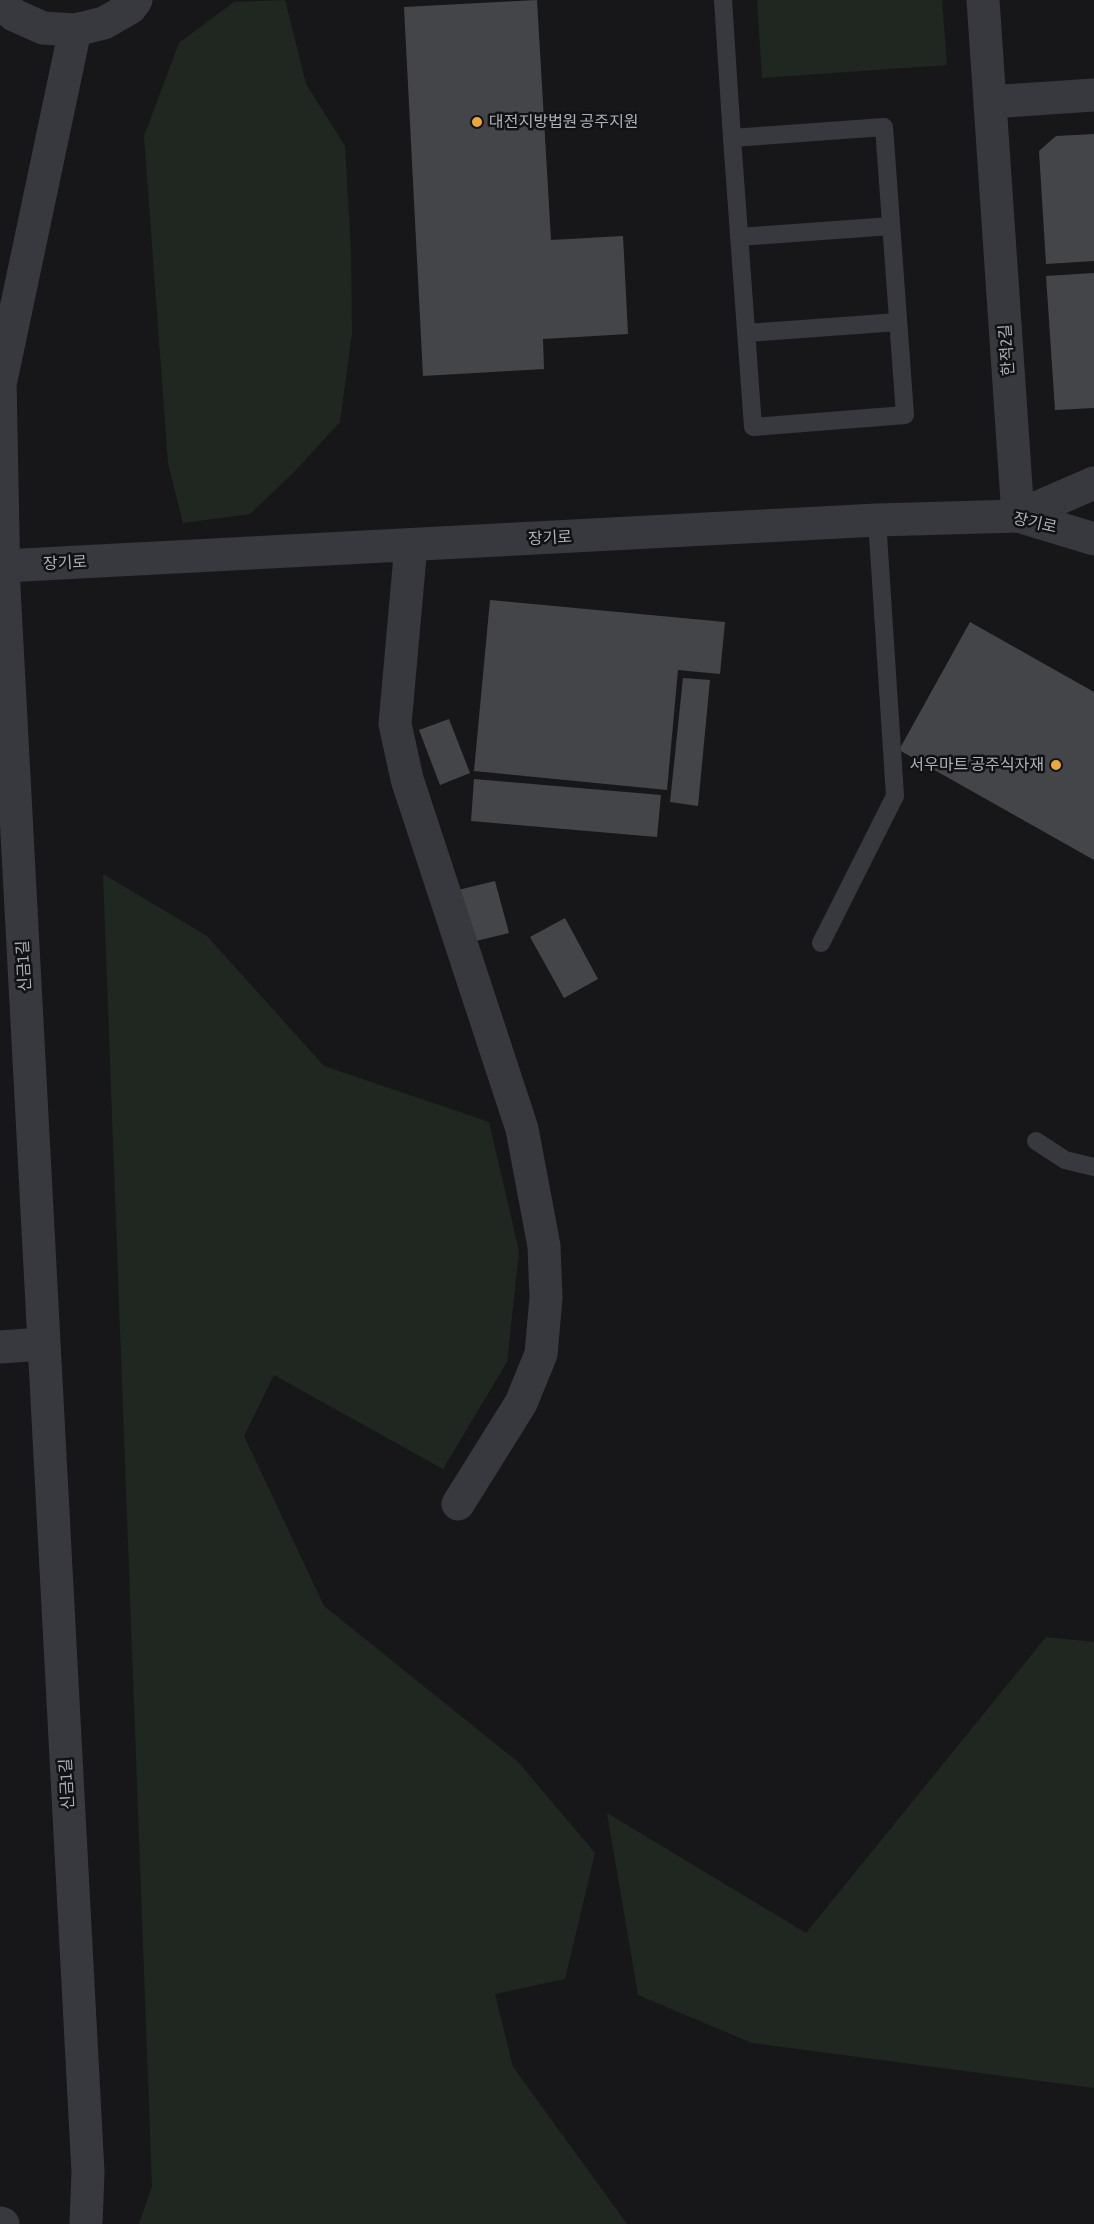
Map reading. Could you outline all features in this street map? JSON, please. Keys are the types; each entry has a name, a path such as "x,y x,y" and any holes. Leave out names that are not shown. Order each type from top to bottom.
{"street":[{"path":"0,3 14,15 43,28 75,30 104,23 130,8 136,0"},
{"name":"한적2길","path":"983,0 1018,516"},
{"name":"신금1길","path":"75,30 1,379 3,581 88,2172 86,2224"},
{"path":"990,102 1094,94"},
{"path":"1018,516 1094,483"},
{"name":"장기로","path":"3,581 411,545 877,520 1018,516 1094,539"},
{"path":"411,545 395,724 407,779 522,1129 544,1246 546,1298 541,1354 521,1403 458,1504"},
{"path":"0,1347 43,1344"}],"lane":[{"path":"723,0 732,138 753,427 905,415 884,127 732,138"},
{"path":"739,237 891,226"},
{"path":"747,333 898,322"},
{"path":"821,943 896,796 877,520"},
{"path":"1036,1141 1065,1160 1094,1167"}],"shaded area":[{"path":"285,0 306,84 345,146 351,251 352,333 340,422 293,473 250,514 183,523 168,463 144,136 179,43 234,2"},
{"path":"757,0 942,0 947,65 762,78"},
{"path":"103,874 207,936 324,1066 489,1122 519,1251 507,1362 443,1469 274,1375 244,1436 324,1606 518,1762 595,1853 565,1979 495,1994 513,2067 627,2224 139,2224 152,2186"},
{"path":"1046,1637 1094,1642 1094,2088 752,2043 638,1995 607,1813 806,1933"}],"building":[{"name":"대전지방법원 공주지원","path":"537,0 551,240 623,236 628,334 543,339 544,369 423,376 404,7"},
{"path":"1094,134 1094,261 1046,264 1039,151 1056,136"},
{"path":"1094,273 1094,408 1055,410 1046,276"},
{"path":"490,600 725,622 720,674 678,670 667,790 474,771"},
{"path":"970,622 1094,692 1094,860 899,750"},
{"path":"683,678 710,680 698,806 670,802"},
{"path":"449,719 470,773 440,785 419,730"},
{"path":"474,779 661,795 657,837 471,821"},
{"path":"495,881 509,933 472,942 458,890"},
{"path":"565,918 598,979 564,998 530,937"}],"place":[{"name":"대전지방법원 공주지원","path":"477,122"},
{"name":"서우마트 공주식자재","path":"1056,765"}]}
